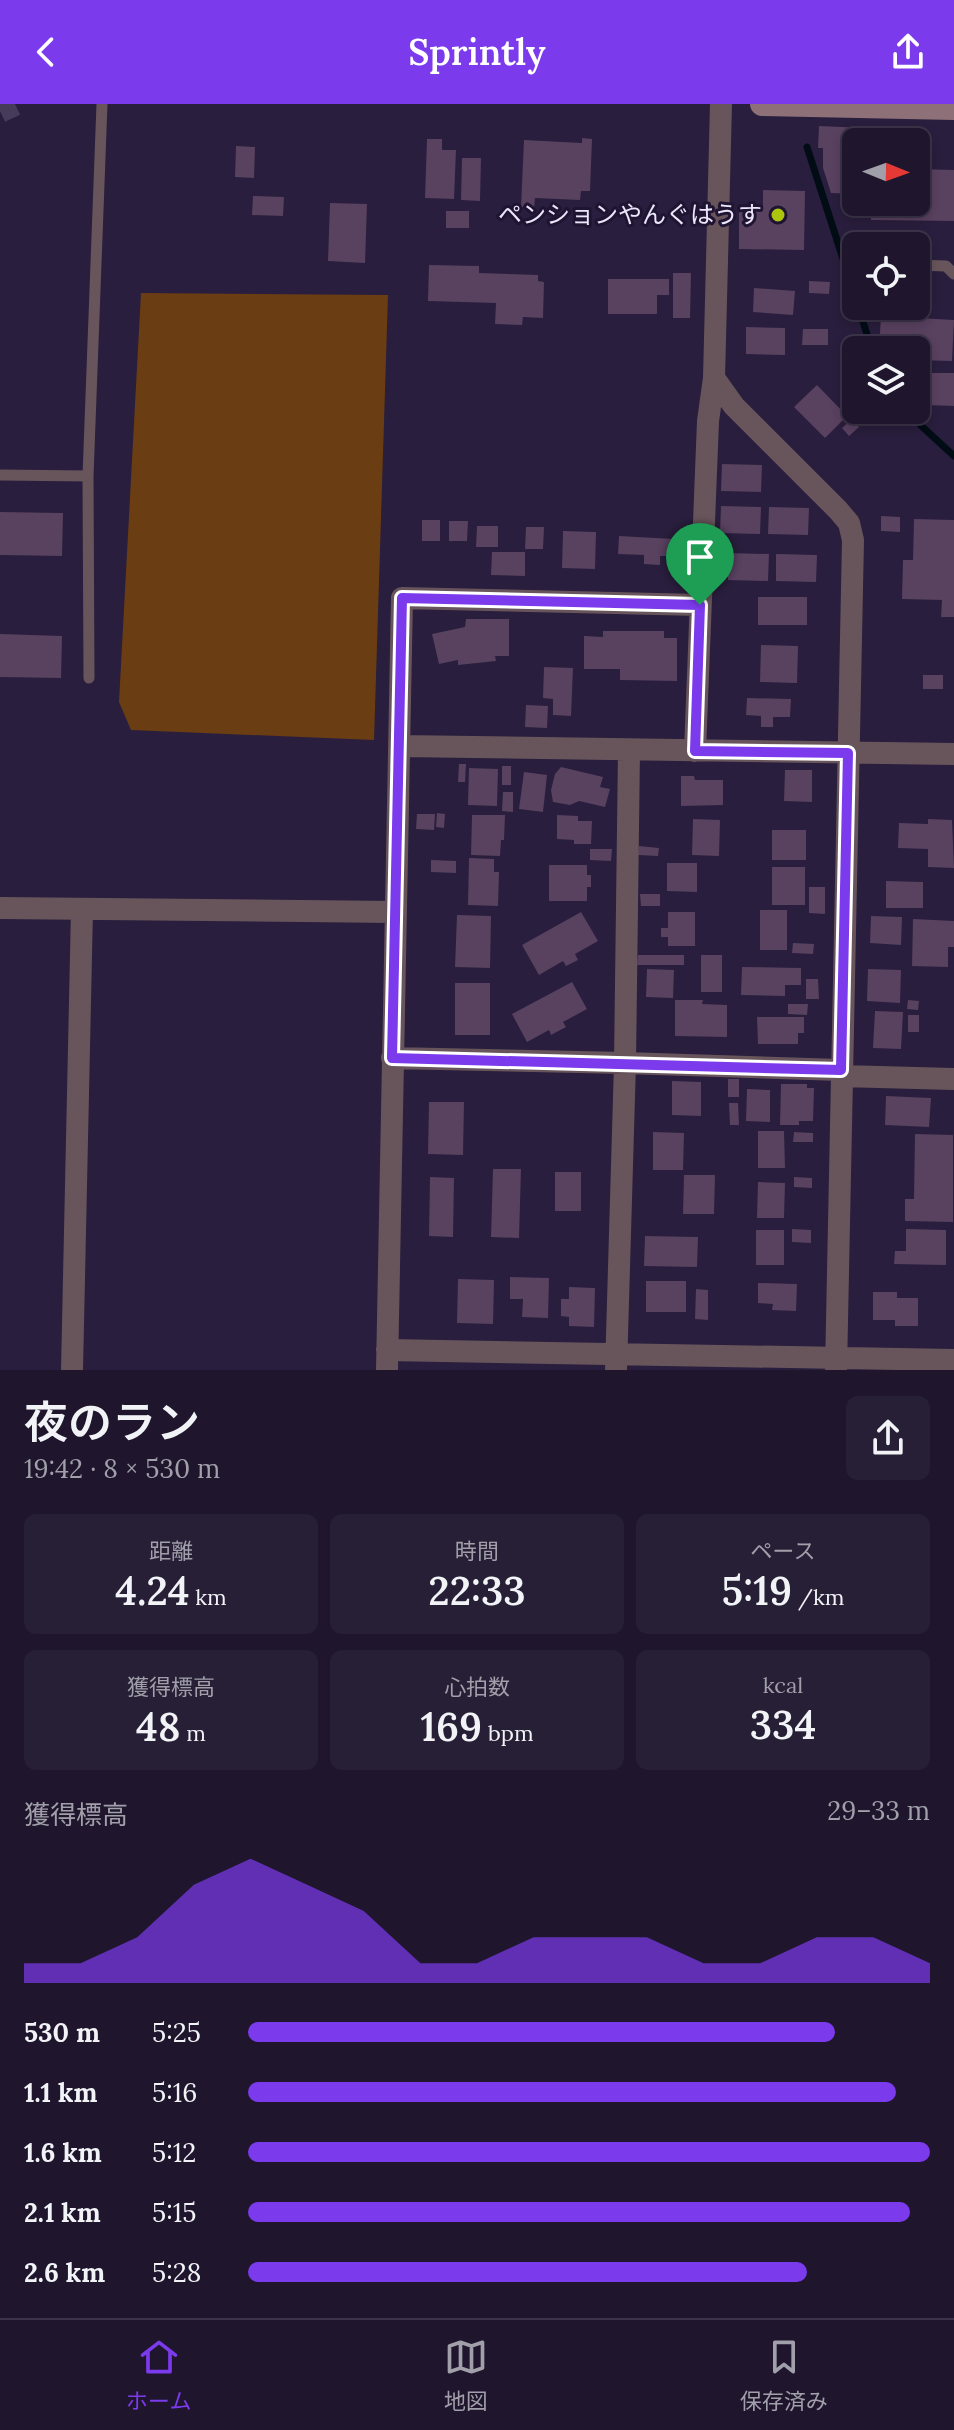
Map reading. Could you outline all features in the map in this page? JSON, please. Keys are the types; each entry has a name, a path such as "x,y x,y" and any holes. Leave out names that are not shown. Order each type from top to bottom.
{"street":[{"path":"695,751 708,421 714,378 721,104"},
{"path":"762,104 954,108"},
{"path":"714,378 734,406 849,523 853,540 836,1364"},
{"path":"700,605 402,598 387,1360 836,1364 954,1360"},
{"path":"400,746 954,754"},
{"path":"616,1362 625,1063 629,750"},
{"path":"0,908 395,912"},
{"path":"72,1370 82,909"},
{"path":"392,1058 625,1063 954,1079"}],"lane":[{"path":"89,678 88,476 102,104"},
{"path":"930,265 946,266 954,274"},
{"path":"0,475 88,476"}],"shaded area":[{"path":"141,293 388,295 374,740 131,730 119,702"}],"building":[{"path":"819,126 865,128 842,128 842,193 831,193 823,168 823,148 818,148"},
{"path":"582,138 592,139 590,191 581,191 580,200 535,198 534,208 521,207 524,140 582,143"},
{"path":"427,139 442,139 442,150 456,150 454,199 425,198"},
{"path":"236,146 255,147 254,178 235,177"},
{"path":"462,158 481,158 480,201 461,200"},
{"path":"930,169 954,170 954,221 871,220 871,216 930,216"},
{"path":"763,190 805,191 804,250 739,249 739,210 763,211"},
{"path":"253,196 284,197 283,216 252,215"},
{"path":"330,203 367,204 365,263 328,261"},
{"path":"446,211 469,211 469,228 446,228"},
{"path":"429,265 479,266 479,273 538,275 538,281 544,282 543,318 523,317 522,325 495,324 496,303 428,301"},
{"path":"673,273 691,273 690,318 673,318"},
{"path":"608,279 669,279 669,295 657,295 657,314 608,314"},
{"path":"809,281 830,282 829,294 809,293"},
{"path":"754,288 795,291 793,315 753,312"},
{"path":"881,320 954,320 952,361 930,360 930,336 880,336"},
{"path":"746,327 785,328 785,355 746,354"},
{"path":"803,329 828,329 828,345 802,345"},
{"path":"930,373 954,373 954,406 930,405"},
{"path":"817,385 842,411 842,421 825,438 794,407"},
{"path":"846,424 859,427 849,436 842,428"},
{"path":"722,464 762,465 761,492 721,491"},
{"path":"721,506 761,507 760,534 720,533"},
{"path":"769,507 809,508 808,535 768,534"},
{"path":"0,512 63,513 62,556 0,555"},
{"path":"881,516 900,517 900,532 881,531"},
{"path":"914,519 954,520 954,617 941,617 942,600 902,599 903,560 913,560"},
{"path":"422,520 440,520 440,541 422,541"},
{"path":"449,521 468,521 467,541 449,541"},
{"path":"477,526 498,526 498,547 476,547"},
{"path":"526,527 544,527 543,549 525,549"},
{"path":"563,531 596,532 595,569 562,568"},
{"path":"619,536 674,539 673,556 660,556 660,565 644,564 644,555 618,554"},
{"path":"492,552 525,552 525,576 491,575"},
{"path":"728,553 769,554 768,581 728,580"},
{"path":"776,554 817,555 816,582 776,581"},
{"path":"758,597 807,597 807,625 758,625"},
{"path":"466,619 509,619 509,656 495,656 496,661 458,665 458,660 439,664 432,634 465,627"},
{"path":"603,631 664,631 664,638 677,638 677,681 620,680 620,669 584,669 584,636 603,637"},
{"path":"0,634 62,636 61,678 0,677"},
{"path":"761,645 798,646 797,683 760,682"},
{"path":"544,667 573,668 571,716 553,715 553,699 543,698"},
{"path":"923,675 943,675 943,689 923,689"},
{"path":"747,698 791,699 790,717 773,717 773,727 761,727 761,716 746,715"},
{"path":"526,705 548,706 547,728 525,727"},
{"path":"459,764 466,764 465,782 458,782"},
{"path":"502,766 511,766 511,785 502,785"},
{"path":"561,767 603,777 600,787 610,789 605,807 579,801 570,805 553,802 551,790 555,774"},
{"path":"469,768 498,769 497,806 468,805"},
{"path":"785,770 812,770 812,802 784,801"},
{"path":"524,772 547,775 543,812 519,809"},
{"path":"681,776 694,776 695,780 723,780 723,805 681,806"},
{"path":"503,792 513,792 513,812 502,811"},
{"path":"437,813 445,814 444,828 436,827"},
{"path":"417,814 435,814 434,830 416,829"},
{"path":"472,815 505,815 500,856 471,855"},
{"path":"557,815 578,816 578,821 592,821 591,844 574,844 574,840 557,839"},
{"path":"693,819 720,820 719,856 692,855"},
{"path":"928,819 952,820 954,868 928,867 928,849 898,848 899,823 928,824"},
{"path":"772,830 806,830 806,860 772,860"},
{"path":"639,846 659,848 658,856 638,855"},
{"path":"590,849 612,849 611,861 590,860"},
{"path":"469,858 494,859 494,872 499,872 498,906 468,905"},
{"path":"431,860 456,861 456,873 431,872"},
{"path":"667,863 697,863 697,892 667,891"},
{"path":"549,865 587,865 591,887 587,887 587,901 549,901"},
{"path":"772,867 805,867 805,905 772,905"},
{"path":"886,881 923,882 923,908 886,908"},
{"path":"809,887 825,887 825,914 809,913"},
{"path":"640,894 660,894 660,906 641,906"},
{"path":"760,910 787,910 787,950 760,950"},
{"path":"581,912 598,941 575,954 578,960 566,966 563,961 539,975 522,945"},
{"path":"668,912 695,912 695,946 668,946 668,937 661,937 661,928 668,928"},
{"path":"457,915 491,916 490,968 455,967"},
{"path":"871,916 902,917 901,945 870,943"},
{"path":"913,919 954,921 954,947 948,947 948,967 912,966"},
{"path":"793,943 814,944 813,954 792,953"},
{"path":"638,955 684,955 684,965 637,965"},
{"path":"701,955 722,955 722,992 701,992"},
{"path":"742,967 801,968 801,985 785,985 785,996 741,995"},
{"path":"647,969 674,970 673,998 646,997"},
{"path":"868,969 901,970 900,1003 867,1001"},
{"path":"806,979 818,979 819,999 806,999"},
{"path":"572,982 587,1009 563,1022 566,1027 551,1035 549,1030 527,1042 512,1014"},
{"path":"455,983 490,983 490,1035 455,1035"},
{"path":"675,1000 703,1000 702,1004 727,1005 727,1037 675,1036"},
{"path":"908,1000 919,1001 918,1010 907,1009"},
{"path":"788,1004 808,1004 807,1015 788,1014"},
{"path":"875,1011 903,1012 901,1049 873,1048"},
{"path":"908,1015 919,1015 919,1032 908,1032"},
{"path":"757,1017 804,1017 804,1033 798,1033 798,1044 758,1044"},
{"path":"728,1079 739,1079 739,1097 728,1097"},
{"path":"672,1081 701,1082 701,1116 672,1115"},
{"path":"781,1084 807,1084 807,1088 814,1088 813,1121 780,1125"},
{"path":"747,1089 770,1090 770,1122 746,1121"},
{"path":"886,1096 931,1098 929,1127 885,1125"},
{"path":"429,1102 464,1102 463,1155 428,1154"},
{"path":"729,1103 738,1103 739,1125 730,1125"},
{"path":"758,1131 784,1131 785,1168 758,1168"},
{"path":"653,1132 684,1133 683,1170 653,1170"},
{"path":"794,1132 813,1133 813,1142 793,1142"},
{"path":"915,1134 953,1135 953,1222 905,1221 905,1199 914,1199"},
{"path":"493,1169 521,1169 519,1238 491,1237"},
{"path":"555,1172 581,1172 581,1211 555,1211"},
{"path":"684,1175 715,1175 714,1214 683,1214"},
{"path":"430,1177 454,1178 453,1237 429,1236"},
{"path":"794,1177 812,1178 812,1188 794,1187"},
{"path":"758,1182 785,1183 784,1218 757,1218"},
{"path":"792,1229 811,1230 811,1243 792,1242"},
{"path":"906,1229 946,1230 946,1265 894,1264 895,1251 906,1251"},
{"path":"756,1230 784,1230 784,1265 756,1265"},
{"path":"645,1236 698,1237 697,1267 644,1266"},
{"path":"510,1277 549,1278 548,1318 522,1317 523,1299 510,1299"},
{"path":"458,1279 494,1280 493,1324 457,1323"},
{"path":"646,1281 686,1281 686,1312 646,1312"},
{"path":"758,1283 797,1284 796,1311 772,1310 773,1304 758,1303"},
{"path":"569,1287 595,1288 594,1327 569,1326 569,1317 561,1316 561,1299 569,1299"},
{"path":"696,1289 708,1290 708,1320 695,1319"},
{"path":"873,1292 897,1292 897,1298 918,1298 918,1326 895,1326 895,1320 873,1320"}],"waterway":[{"path":"807,147 842,256"},
{"path":"862,320 868,336"},
{"path":"919,424 954,456"}],"tunnel":[{"path":"0,111 15,104"}],"place":[{"name":"ペンションやんぐはうす","path":"778,215"}],"route":[{"path":"402,598 700,605 695,751 848,753 841,1070 392,1058 402,598"}]}
